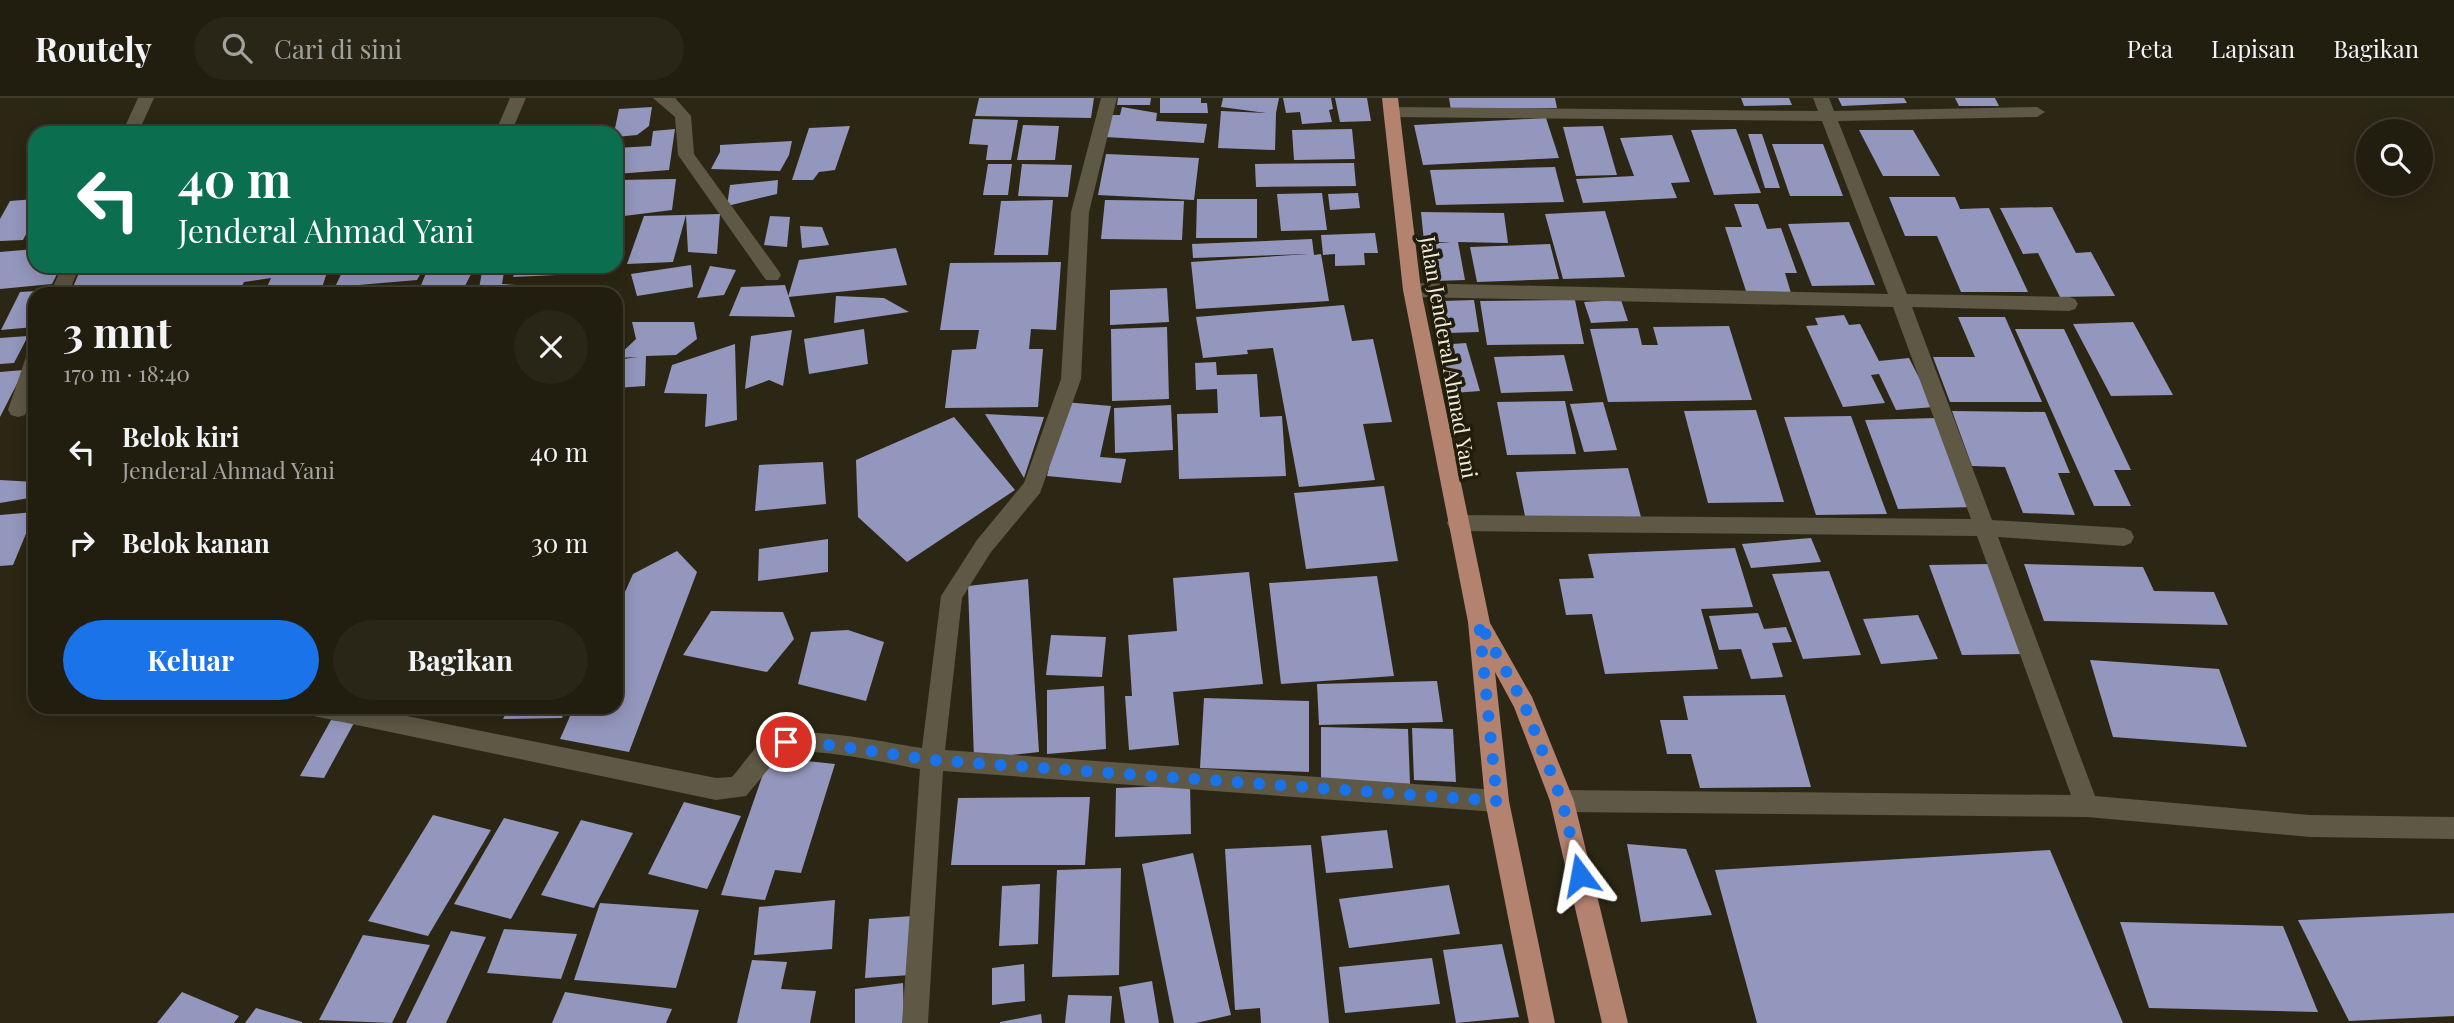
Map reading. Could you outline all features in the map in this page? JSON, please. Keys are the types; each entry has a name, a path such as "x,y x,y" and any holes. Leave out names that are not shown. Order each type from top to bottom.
{"main road":[{"name":"Jalan Jenderal Ahmad Yani","path":"1391,105 1412,290 1479,622"},
{"path":"1479,622 1497,801 1542,1023"},
{"path":"1479,622 1524,704 1562,801 1615,1023"}],"street":[{"path":"133,126 146,98"},
{"path":"506,126 518,98"},
{"path":"661,98 667,99 683,116 686,155 772,275"},
{"path":"915,1023 932,760 953,596 984,545 1033,487 1071,379 1080,212 1109,98"},
{"path":"1391,105 1825,107 2037,112"},
{"path":"1825,107 1901,303 2087,806"},
{"path":"1412,290 1901,303 2069,304"},
{"path":"18,410 28,379"},
{"path":"1457,523 1983,528 2124,537"},
{"path":"346,714 716,789 738,788 773,747 786,742 816,743 932,760 1497,801"},
{"path":"1562,801 2087,806 2310,826 2454,828"}],"building":[{"path":"979,98 1094,98 1091,118 975,116"},
{"path":"1118,98 1151,98 1150,105 1117,105"},
{"path":"1160,98 1201,98 1201,103 1207,103 1208,113 1160,113"},
{"path":"1223,98 1279,98 1275,150 1218,148 1221,111 1266,113 1221,107"},
{"path":"1283,98 1331,98 1333,109 1329,110 1332,122 1302,124 1300,112 1286,113"},
{"path":"1335,98 1367,98 1371,121 1340,122"},
{"path":"1449,98 1555,98 1557,108 1451,110"},
{"path":"1741,98 1789,98 1792,105 1744,106"},
{"path":"1838,98 1904,98 1907,103 1842,106"},
{"path":"1955,98 1995,98 1999,106 1959,106"},
{"path":"652,107 649,126 637,135 623,136 623,126 615,126 619,109"},
{"path":"1122,107 1157,113 1156,121 1207,124 1204,143 1106,137 1112,115 1120,115"},
{"path":"1546,118 1559,158 1423,165 1414,125"},
{"path":"973,119 1018,120 1011,160 986,160 988,145 969,144"},
{"path":"1023,125 1059,126 1055,160 1017,160"},
{"path":"850,126 835,170 819,172 813,180 792,180 809,128"},
{"path":"1603,126 1617,175 1576,176 1563,127"},
{"path":"675,129 669,170 623,173 623,148 651,146 653,131"},
{"path":"1352,129 1355,159 1294,160 1292,130"},
{"path":"1736,129 1761,193 1714,195 1691,130"},
{"path":"1859,130 1913,130 1940,176 1883,176"},
{"path":"1748,134 1762,134 1780,188 1765,188"},
{"path":"1672,135 1690,182 1671,183 1677,198 1583,203 1576,179 1634,176 1620,138"},
{"path":"792,141 789,155 780,171 711,169 720,152 720,145"},
{"path":"1772,144 1823,144 1843,196 1790,196"},
{"path":"1106,154 1199,158 1194,200 1098,195"},
{"path":"1354,163 1356,186 1256,187 1255,164"},
{"path":"988,164 1012,164 1008,195 983,195"},
{"path":"1022,164 1072,165 1068,197 1018,196"},
{"path":"1555,167 1564,202 1436,205 1430,170"},
{"path":"676,179 672,210 623,216 623,180"},
{"path":"778,180 777,194 727,206 730,185"},
{"path":"1322,193 1327,230 1281,231 1277,194"},
{"path":"1358,193 1360,208 1330,210 1328,194"},
{"path":"1889,197 1955,197 1960,209 1989,208 2028,292 1961,292 1937,236 1905,236"},
{"path":"1197,199 1257,199 1257,238 1196,238"},
{"path":"28,200 28,230 23,240 0,241 0,219 10,201"},
{"path":"1053,200 1048,255 994,255 1001,201"},
{"path":"1105,200 1184,201 1182,240 1101,239"},
{"path":"1734,204 1758,204 1767,229 1781,228 1797,273 1785,273 1791,293 1747,294 1725,227 1742,227"},
{"path":"2052,207 2076,253 2091,252 2115,296 2060,297 2038,253 2023,254 2000,208"},
{"path":"1605,211 1625,277 1563,279 1545,214"},
{"path":"1421,212 1504,213 1508,243 1458,242 1465,280 1435,281 1427,244 1451,242 1424,242"},
{"path":"720,214 717,254 688,252 686,215 673,262 627,264 644,216"},
{"path":"770,216 790,217 787,247 764,245"},
{"path":"1849,222 1875,285 1812,286 1788,224"},
{"path":"800,226 822,227 829,245 802,248"},
{"path":"1375,233 1378,253 1364,253 1365,265 1335,266 1335,254 1323,255 1321,235"},
{"path":"1312,239 1314,255 1321,254 1329,301 1196,309 1191,262 1308,254 1193,258 1192,244"},
{"path":"1550,244 1559,279 1477,282 1470,247"},
{"path":"896,248 907,285 788,297 799,260"},
{"path":"28,250 28,273 58,273 52,284 0,289 0,252"},
{"path":"1061,262 1056,330 1031,329 1029,349 1043,349 1038,407 945,408 952,350 976,349 979,330 940,330 950,263"},
{"path":"691,265 693,287 637,296 631,274"},
{"path":"710,266 736,270 724,295 697,298"},
{"path":"79,273 327,273 322,287 267,287 271,278 244,282 242,287 73,287"},
{"path":"342,273 421,273 417,280 335,287"},
{"path":"426,273 472,273 464,287 420,287"},
{"path":"482,273 504,273 502,284 534,286 534,287 479,287"},
{"path":"514,273 558,273 557,275 513,277"},
{"path":"785,285 795,317 729,316 741,287"},
{"path":"1167,288 1169,322 1110,325 1110,290"},
{"path":"20,292 28,292 28,328 1,330"},
{"path":"836,296 884,298 909,312 834,323"},
{"path":"1474,300 1479,332 1448,333 1444,301"},
{"path":"1575,300 1584,344 1487,345 1480,301"},
{"path":"1621,300 1628,321 1591,323 1584,302"},
{"path":"1344,305 1352,341 1373,339 1392,422 1363,424 1375,480 1299,487 1273,348 1247,350 1248,354 1203,358 1196,317"},
{"path":"1844,315 1849,325 1860,324 1879,361 1909,358 1934,407 1896,410 1879,374 1871,375 1885,403 1843,407 1806,326 1818,325 1815,318"},
{"path":"1958,317 2005,317 2042,402 1950,402 1933,357 1975,357"},
{"path":"632,322 694,322 697,339 676,355 646,356 645,386 623,388 623,359 638,357 623,358 623,351 636,339"},
{"path":"2133,322 2173,395 2111,396 2073,324"},
{"path":"1729,326 1752,400 1608,402 1590,329 1638,328 1642,345 1658,345 1653,327"},
{"path":"1167,327 1169,399 1112,401 1111,329"},
{"path":"864,329 868,364 809,374 804,339"},
{"path":"2015,329 2064,329 2131,470 2114,470 2131,506 2094,506"},
{"path":"792,330 783,386 769,380 745,389 751,336"},
{"path":"28,336 14,363 0,364 0,338"},
{"path":"1466,343 1480,391 1453,393 1440,345"},
{"path":"735,344 737,420 705,427 707,394 664,393 672,365"},
{"path":"1564,355 1573,391 1501,393 1494,357"},
{"path":"1216,362 1217,375 1257,374 1260,417 1282,416 1286,476 1179,479 1177,414 1218,413 1217,389 1196,390 1195,363"},
{"path":"24,370 0,417 0,372"},
{"path":"1565,401 1576,454 1507,455 1497,402"},
{"path":"1064,402 1111,406 1100,457 1126,459 1121,483 1047,476"},
{"path":"1603,402 1617,450 1584,452 1570,404"},
{"path":"1171,405 1173,450 1115,453 1114,408"},
{"path":"1756,410 1784,502 1708,503 1684,411"},
{"path":"1952,411 2045,412 2070,473 2058,473 2075,515 2023,513 2005,467 1972,466"},
{"path":"985,414 1044,417 1024,478"},
{"path":"1851,416 1887,514 1816,515 1784,417"},
{"path":"954,417 1015,490 907,562 858,517 856,460"},
{"path":"1936,418 1973,507 1898,509 1865,420"},
{"path":"823,462 826,504 755,511 759,465"},
{"path":"1628,468 1641,517 1526,521 1516,472"},
{"path":"0,480 28,482 28,498 0,503"},
{"path":"1384,486 1398,561 1306,569 1294,493"},
{"path":"28,513 28,529 13,565 0,566 0,515"},
{"path":"1811,538 1821,562 1751,568 1742,544"},
{"path":"828,539 828,572 758,581 759,549"},
{"path":"1735,548 1753,607 1701,609 1718,669 1605,674 1592,614 1566,615 1559,579 1594,578 1588,554"},
{"path":"677,551 697,572 629,752 560,739 571,714 623,714 623,596 633,574"},
{"path":"1990,564 2025,654 1962,655 1929,565"},
{"path":"2024,564 2143,567 2154,591 2214,592 2228,625 2044,621"},
{"path":"1829,571 1861,655 1803,659 1772,574"},
{"path":"1249,572 1263,684 1173,692 1179,745 1129,750 1125,696 1132,696 1128,635 1177,631 1173,578"},
{"path":"1377,576 1394,676 1281,684 1269,583"},
{"path":"1028,579 1039,752 974,759 968,586"},
{"path":"711,611 783,612 794,639 767,672 683,655"},
{"path":"1758,613 1764,629 1786,627 1792,642 1772,643 1783,677 1751,679 1741,649 1719,650 1709,616"},
{"path":"1918,615 1938,659 1881,664 1863,619"},
{"path":"848,630 884,642 866,701 798,684 811,632"},
{"path":"1051,635 1106,637 1102,677 1046,675"},
{"path":"2090,660 2219,669 2247,747 2113,737"},
{"path":"1437,681 1443,722 1319,725 1317,684"},
{"path":"1104,686 1106,749 1047,754 1047,690"},
{"path":"1785,695 1811,787 1700,788 1691,754 1667,754 1660,720 1688,720 1683,696"},
{"path":"1204,698 1309,701 1309,772 1200,768"},
{"path":"506,714 563,714 562,718 503,719"},
{"path":"331,720 354,723 324,778 300,776"},
{"path":"1321,727 1408,729 1410,784 1321,781"},
{"path":"1412,728 1453,729 1456,782 1414,780"},
{"path":"769,757 835,764 801,873 775,870 765,900 721,895"},
{"path":"1190,785 1191,834 1115,837 1116,788"},
{"path":"1090,797 1085,865 951,865 958,798"},
{"path":"684,802 741,816 707,889 648,874"},
{"path":"433,815 491,830 428,936 368,921"},
{"path":"504,818 559,832 511,919 454,904"},
{"path":"581,820 633,833 594,908 541,895"},
{"path":"1387,830 1393,868 1326,873 1321,836"},
{"path":"1627,844 1686,849 1712,915 1641,922"},
{"path":"1311,845 1329,1023 1261,1023 1260,1008 1235,1010 1225,849"},
{"path":"2050,850 2123,1023 1757,1023 1715,870"},
{"path":"1193,853 1231,1015 1196,1023 1174,1023 1142,864"},
{"path":"1121,868 1119,975 1052,977 1057,870"},
{"path":"1040,884 1038,944 999,946 1002,886"},
{"path":"1449,885 1460,934 1349,948 1339,899"},
{"path":"835,900 832,949 754,955 759,907"},
{"path":"600,903 699,910 676,988 574,980"},
{"path":"2454,913 2454,1016 2349,1021 2298,920"},
{"path":"913,916 911,975 865,978 869,919"},
{"path":"2120,922 2283,926 2318,1012 2149,1008"},
{"path":"504,929 577,934 561,979 487,973"},
{"path":"451,931 486,937 446,1023 406,1023"},
{"path":"363,935 430,945 392,1023 319,1020"},
{"path":"1502,944 1519,1017 1456,1023 1443,950"},
{"path":"1432,958 1440,1004 1345,1013 1339,967"},
{"path":"752,960 787,962 781,989 816,991 810,1023 737,1023"},
{"path":"1024,964 1025,1001 992,1005 992,968"},
{"path":"1152,981 1159,1023 1125,1023 1119,987"},
{"path":"903,983 904,1023 855,1023 855,989"},
{"path":"182,992 239,1016 234,1023 157,1023"},
{"path":"565,992 672,1009 666,1023 552,1023"},
{"path":"1068,995 1112,996 1110,1023 1065,1023"},
{"path":"256,1008 302,1022 302,1023 245,1023"},
{"path":"1041,1014 1042,1023 1000,1023 1000,1022"}],"route":[{"path":"786,742 816,743 932,760 1497,801 1479,622 1524,704 1562,801 1580,875"}]}
